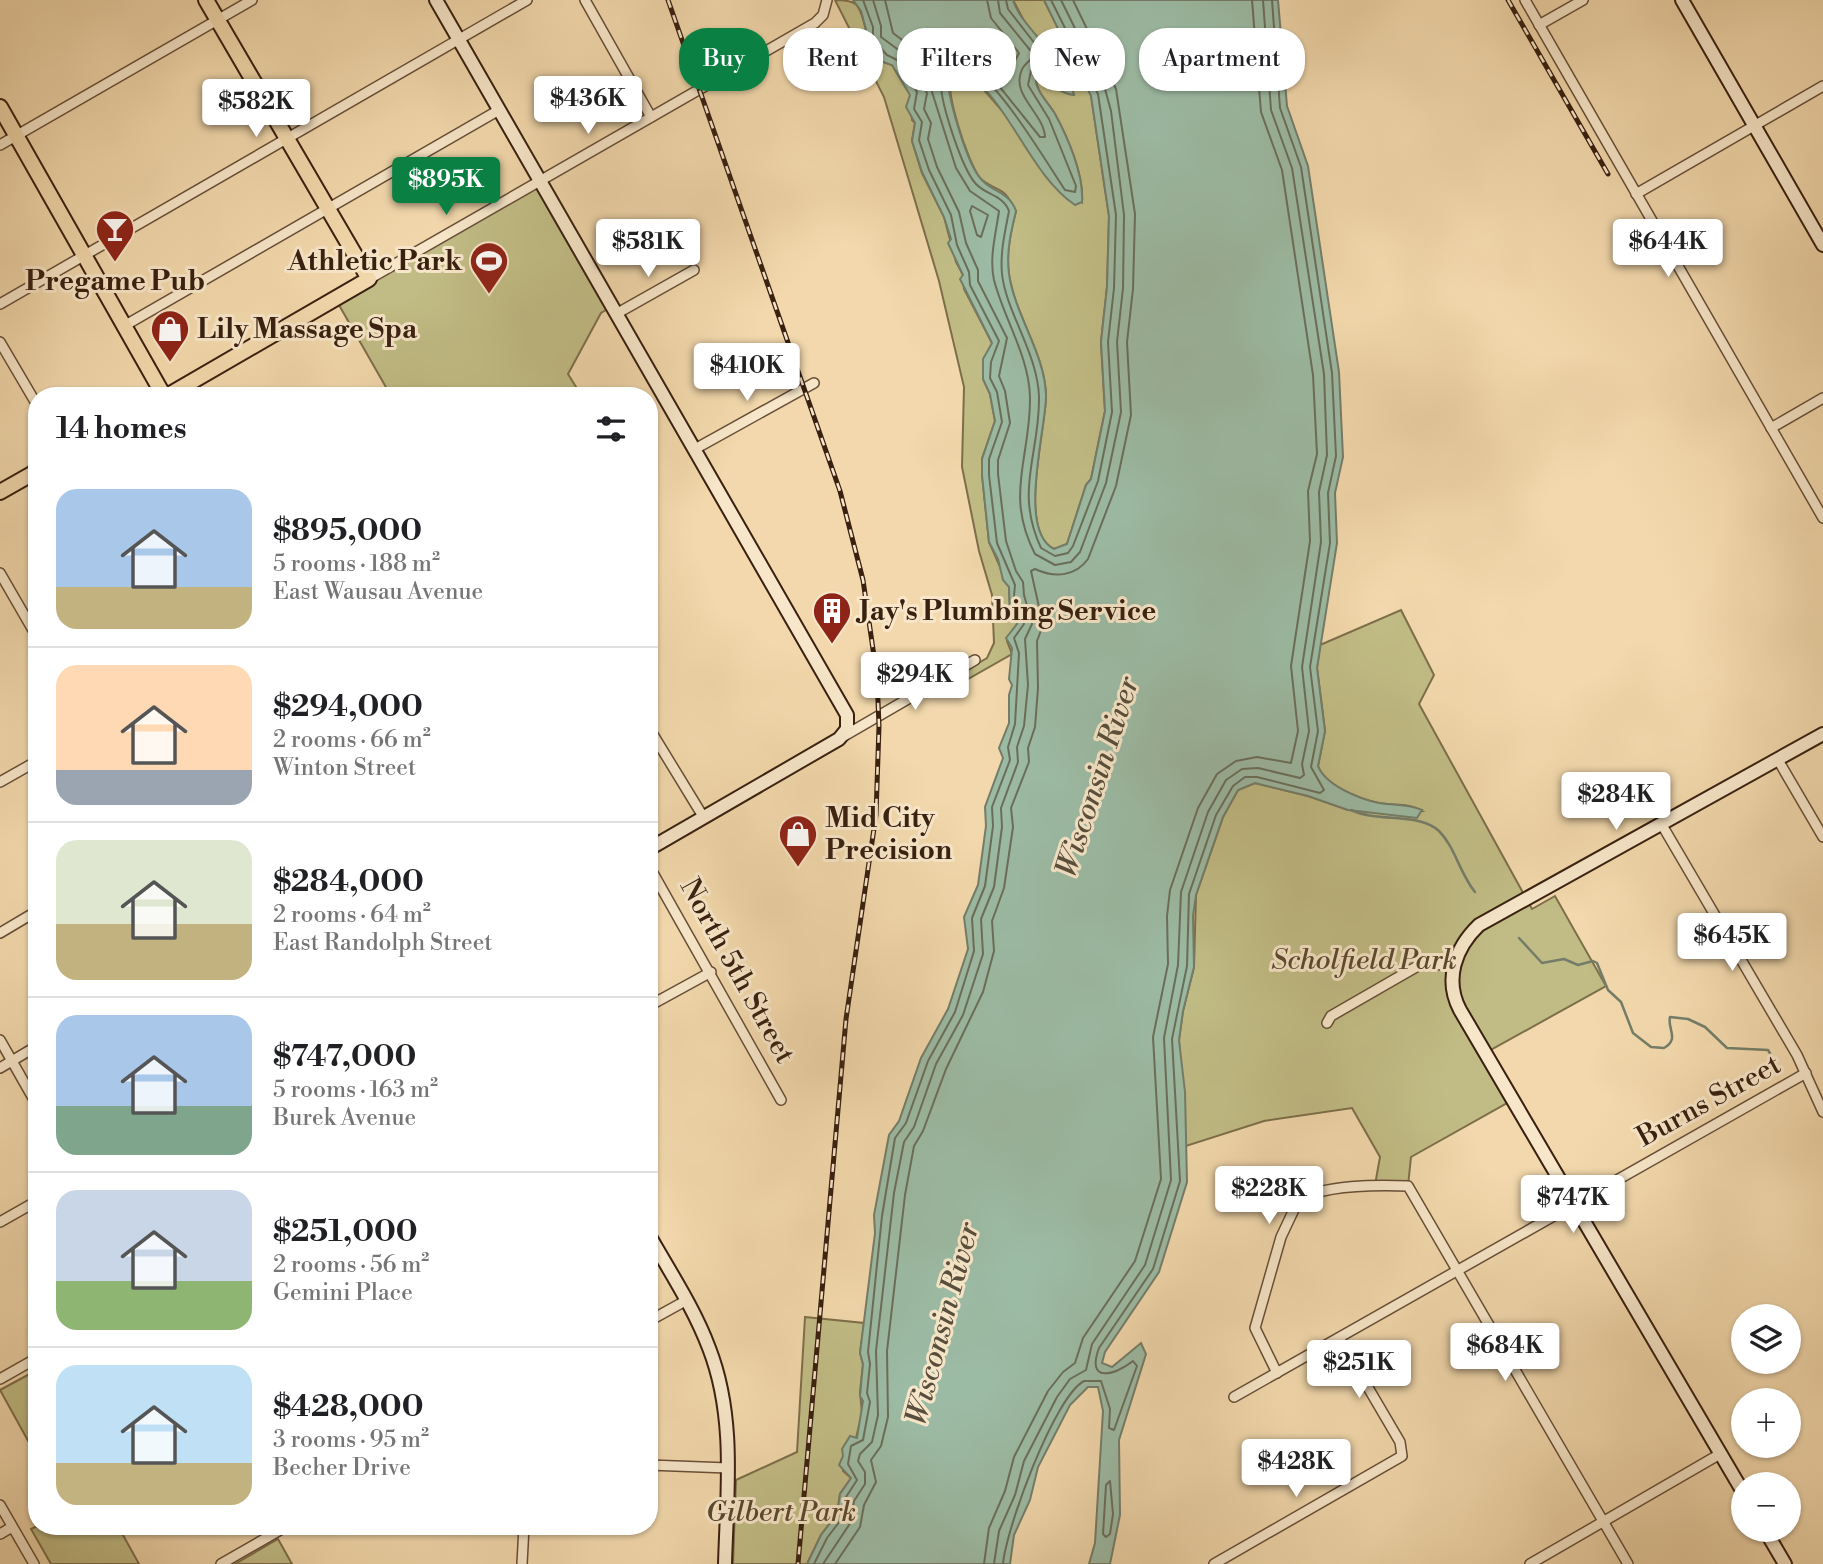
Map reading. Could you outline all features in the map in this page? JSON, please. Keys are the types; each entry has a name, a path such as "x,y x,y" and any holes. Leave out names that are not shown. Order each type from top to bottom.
{"main road":[{"path":"180,387 369,279 206,0"},
{"path":"0,107 160,387"},
{"path":"260,341 354,282 358,269 350,248"},
{"path":"124,326 136,335 167,384 177,385 208,371"},
{"path":"0,492 28,476"}],"street":[{"path":"0,145 253,0"},
{"path":"436,0 845,711 848,724 839,739"},
{"path":"0,304 527,0"},
{"path":"585,0 651,117"},
{"path":"1525,0 1823,518"},
{"path":"1539,24 1583,0"},
{"path":"1682,0 1823,245"},
{"path":"369,279 815,23 827,3"},
{"path":"1636,194 1823,86"},
{"path":"124,326 499,110"},
{"path":"616,314 694,270"},
{"path":"0,342 28,390"},
{"path":"695,449 814,383"},
{"path":"1771,428 1823,398"},
{"path":"0,573 28,620"},
{"path":"658,844 975,660"},
{"path":"1731,1472 1457,1004 1452,986 1454,966 1460,947 1479,925 1823,734"},
{"path":"658,743 704,818"},
{"path":"1778,760 1823,837"},
{"path":"0,782 28,766"},
{"path":"1662,825 1806,1073 1823,1112"},
{"name":"North 5th Street","path":"658,881 781,1100"},
{"path":"0,933 28,916"},
{"path":"1327,1023 1331,1016 1423,963 1454,966"},
{"path":"658,1001 711,972"},
{"path":"0,1040 28,1089"},
{"path":"0,1068 28,1051"},
{"name":"Burns Street","path":"1234,1398 1806,1073"},
{"path":"1277,1373 1255,1328 1290,1212 1298,1201 1315,1192 1375,1185 1408,1186 1628,1564"},
{"path":"0,1222 28,1206"},
{"path":"658,1250 700,1326 718,1376 726,1413 728,1468 725,1564"},
{"path":"658,1316 687,1300"},
{"path":"1214,1564 1402,1456 1403,1450 1339,1338"},
{"path":"0,1379 28,1363"},
{"path":"1530,1564 1720,1454"},
{"path":"658,1465 728,1468"},
{"path":"0,1505 34,1564"},
{"path":"0,1534 12,1527"},
{"path":"221,1564 271,1535"},
{"path":"522,1564 524,1535"},
{"path":"1772,1542 1785,1564"}],"green space":[{"path":"835,0 850,1 858,6 865,28 849,28"},
{"path":"1013,0 1044,0 1058,28 1030,28 1030,32"},
{"path":"883,62 892,65 897,73 897,91 908,91 911,96 912,120 915,123 912,141 922,173 944,217 956,262 963,275 964,289 992,343 983,379 990,394 995,421 982,459 982,475 989,542 1009,587 1010,612 1016,617 1017,624 1007,641 1012,654 947,691 942,684 987,658 994,643 992,595 979,551 962,467 964,387 939,281 881,91"},
{"path":"950,91 985,91 1082,202 1074,157 1055,114 1039,91 1089,91 1109,216 1107,287 1101,342 1105,411 1091,479 1086,485 1067,544 1054,549 1043,539 1037,522 1035,501 1045,411 1044,380 1041,365 1012,290 1008,266 1016,211 1006,195 982,180 975,170 957,123"},
{"name":"Athletic Park","path":"538,181 611,307 601,313 568,374 576,387 386,387 335,298"},
{"name":"Scholfield Park","path":"1401,610 1434,675 1419,704 1532,909 1555,896 1606,986 1480,1056 1507,1103 1411,1157 1408,1186 1375,1185 1380,1157 1352,1108 1264,1121 1186,1146 1179,1040 1194,967 1196,895 1223,817 1238,790 1255,783 1308,796 1348,810 1422,811 1406,805 1379,803 1353,795 1335,785 1318,766 1325,731 1317,668 1320,645"},
{"name":"Gilbert Park","path":"805,1317 864,1323 860,1353 863,1364 860,1392 862,1413 856,1438 843,1456 843,1471 851,1478 840,1494 837,1514 821,1535 807,1564 733,1564 736,1480 797,1452"},
{"path":"28,1375 28,1441 0,1390"},
{"path":"34,1535 123,1535 139,1564 51,1564"},
{"path":"278,1539 292,1564 235,1564"}],"water":[{"path":"853,0 1013,0 1031,28 1030,91 1039,91 1055,114 1070,145 1078,169 1082,202 1075,205 1044,175 986,91 1016,91 1016,28 897,28 897,73 892,65 883,62 883,28 866,28 861,11"},
{"name":"Wisconsin River","path":"1044,0 1278,0 1280,28 1139,28 1139,91 1286,91 1287,106 1308,166 1339,372 1343,457 1335,493 1337,543 1317,668 1325,731 1318,766 1335,785 1353,795 1379,803 1406,805 1422,810 1417,818 1348,810 1308,796 1255,783 1238,790 1223,817 1196,895 1193,916 1194,967 1179,1040 1185,1092 1187,1182 1159,1272 1105,1352 1102,1363 1112,1367 1141,1343 1146,1354 1119,1440 1120,1515 1110,1564 1089,1564 1095,1543 1103,1411 1098,1387 1088,1387 1070,1405 1038,1467 1030,1500 1014,1535 1010,1564 807,1564 821,1535 837,1514 840,1494 851,1478 839,1465 843,1456 842,1449 850,1436 857,1438 863,1401 860,1396 863,1364 860,1353 875,1233 874,1215 889,1135 899,1121 921,1058 948,1009 968,949 964,917 978,885 986,826 985,807 1003,758 999,748 1009,723 1012,648 1006,638 1017,624 1016,617 1010,614 1009,587 1003,580 998,559 989,542 982,475 982,459 995,421 990,394 983,379 983,359 992,343 960,279 963,275 948,243 951,239 944,217 922,172 912,141 915,123 906,107 910,95 908,91 950,91 960,132 976,171 986,184 1013,204 1016,211 1008,266 1012,290 1041,365 1044,380 1045,411 1035,501 1037,522 1043,539 1054,549 1067,544 1086,485 1091,479 1105,411 1101,342 1107,287 1109,216 1089,91 1125,91 1125,28 1058,28"}],"waterway":[{"path":"1351,810 1431,825 1445,837 1475,892"},
{"path":"1519,938 1542,963 1564,959 1578,965 1593,961 1597,963 1608,990 1621,1002 1633,1033 1651,1047 1664,1048 1669,1045 1672,1037 1670,1017 1688,1019 1705,1027 1727,1048 1768,1050 1781,1072"}],"railway":[{"path":"668,0 840,491 863,580 877,677 879,726 876,815 846,1019 798,1564"},
{"path":"1508,0 1608,174"}],"place":[{"name":"Pregame Pub","path":"115,263"},
{"name":"Athletic Park","path":"489,295"},
{"name":"Lily Massage Spa","path":"170,363"},
{"name":"Jay's Plumbing Service","path":"832,645"},
{"name":"Mid City Precision","path":"798,868"}]}
